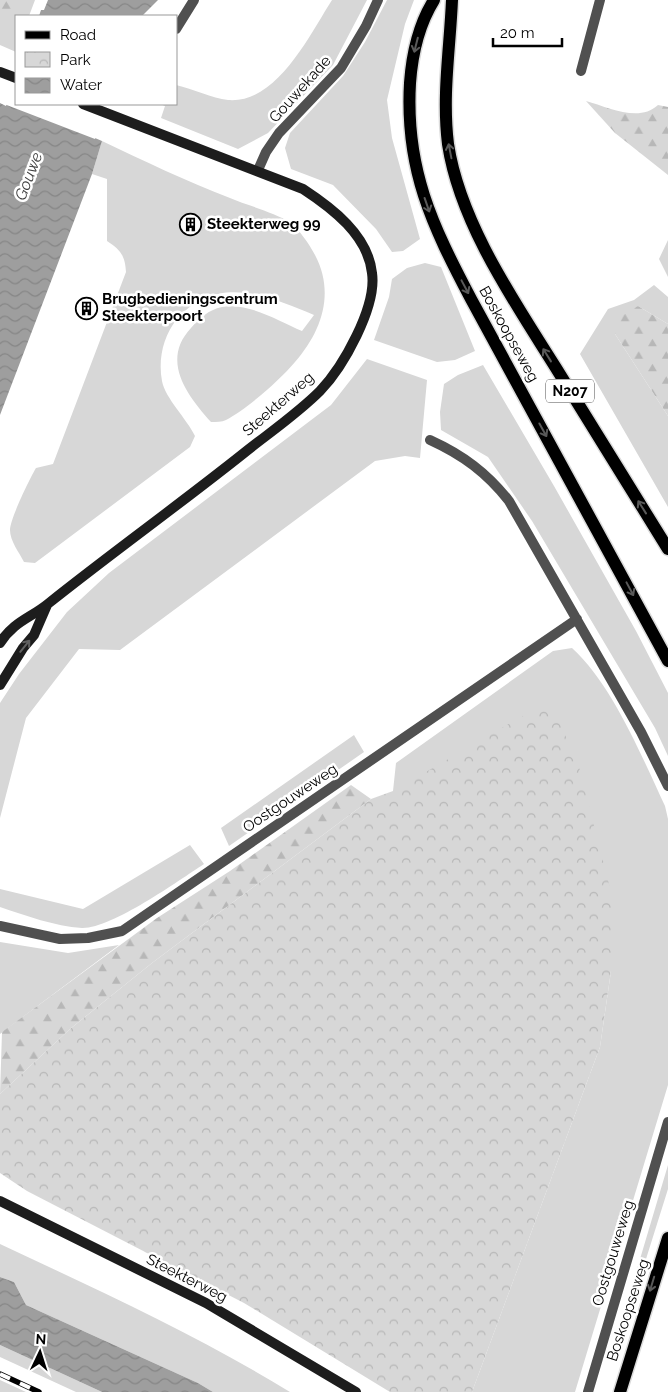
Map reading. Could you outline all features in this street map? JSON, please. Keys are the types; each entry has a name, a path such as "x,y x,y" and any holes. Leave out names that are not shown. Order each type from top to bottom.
{"main road":[{"name":"Boskoopseweg","path":"434,0 428,9 414,52 409,104 413,159 428,210 442,244 471,299 668,661"},
{"name":"Boskoopseweg","path":"452,0 445,82 445,113 452,163 466,207 508,292 668,549"},
{"path":"0,72 15,78"},
{"name":"Steekterweg","path":"0,643 18,622 47,605 226,468 314,396 340,364 358,334 372,289 372,272 366,254 347,222 331,207 302,189 258,170 86,105"},
{"name":"Steekterweg","path":"0,685 17,656 34,635 47,605"},
{"name":"Steekterweg","path":"0,1201 206,1303 356,1392"},
{"name":"Boskoopseweg","path":"620,1392 668,1238"}],"street":[{"path":"178,26 194,0"},
{"name":"Gouwekade","path":"258,170 266,152 279,133 341,68 366,26 378,0"},
{"path":"581,71 600,0"},
{"path":"430,440 456,452 479,468 495,484 524,525 641,732 668,786"},
{"name":"Oostgouweweg","path":"0,926 60,939 88,938 122,931 577,619"},
{"name":"Oostgouweweg","path":"588,1392 668,1122"}],"green space":[{"path":"0,0 35,0 29,15 15,15 15,52 0,45"},
{"path":"0,0 18,0 15,11 0,20"},
{"path":"332,0 367,0 333,65 268,133 238,149 161,118 165,106 162,105 178,105 178,86 228,100 246,98 262,91 277,79 302,48"},
{"path":"387,0 414,0 405,24 387,100 392,138 420,239 403,251 392,252 376,229 333,185 291,169 285,148 290,133 343,76 365,42"},
{"path":"586,101 613,110 633,113 642,113 658,105 668,107 668,175 615,133"},
{"path":"102,141 181,178 277,215 289,222 307,242 321,269 325,297 323,311 312,338 295,362 281,377 263,394 234,415 224,421 211,422 186,390 178,365 178,353 182,340 194,324 213,310 232,306 263,313 302,331 314,315 278,301 242,293 225,293 209,297 192,305 172,326 165,341 161,357 161,373 164,388 195,436 190,447 35,563 24,562 10,534 13,517 36,468 53,464 126,272 125,262 121,254 116,247 107,241 107,179 92,174"},
{"path":"668,240 668,277 659,259"},
{"path":"425,263 441,267 475,351 455,360 437,362 374,340 389,297 392,279 407,268"},
{"path":"654,285 668,297 668,324 638,306 615,334 668,416 668,507 580,354 608,309 634,300"},
{"path":"638,306 668,324 668,416 615,334 623,315"},
{"path":"367,359 427,380 420,458 405,456 375,461 120,650 79,649 26,718 0,818 0,703 19,674 67,612 109,573 331,405"},
{"path":"483,365 636,631 668,693 668,756 655,728 532,521 488,457 441,430 440,412 444,384 458,375"},
{"path":"572,648 587,663 600,681 625,722 665,806 668,819 668,1085 575,1392 472,1392 600,1047 611,971 393,791 396,763 553,651"},
{"path":"540,706 556,715 578,763 612,896 611,971 600,1047 472,1392 390,1392 244,1303 27,1191 0,1173 0,1094 70,1029 152,963 371,799 393,791"},
{"path":"354,735 364,752 229,846 221,828"},
{"path":"351,785 371,799 152,963 70,1029 0,1094 2,1032 157,918 230,871"},
{"path":"190,845 204,864 144,903 110,921 95,926 82,928 61,925 0,907 0,889 83,909"},
{"path":"0,942 68,953 119,945 0,1034"},
{"path":"668,1165 668,1189 625,1326 621,1323"},
{"path":"0,1244 183,1332 290,1392 213,1392 198,1383 26,1305 14,1282 0,1277"},
{"path":"0,1345 102,1392 76,1392 0,1357"},
{"path":"0,1380 26,1392 0,1392"}],"water":[{"path":"48,0 158,0 143,15 39,15 41,10 44,10"},
{"name":"Gouwe","path":"15,81 15,105 102,141 92,174 0,415 0,103 6,106"},
{"path":"0,1277 14,1282 26,1305 198,1383 213,1392 102,1392 0,1345"}],"pier":[{"path":"15,76 15,105 107,105 95,139 4,104"}],"railway":[{"path":"0,1374 39,1392"}],"place":[{"name":"Steekterweg 99","path":"191,224"},
{"name":"Brugbedieningscentrum Steekterpoort","path":"86,308"}]}
